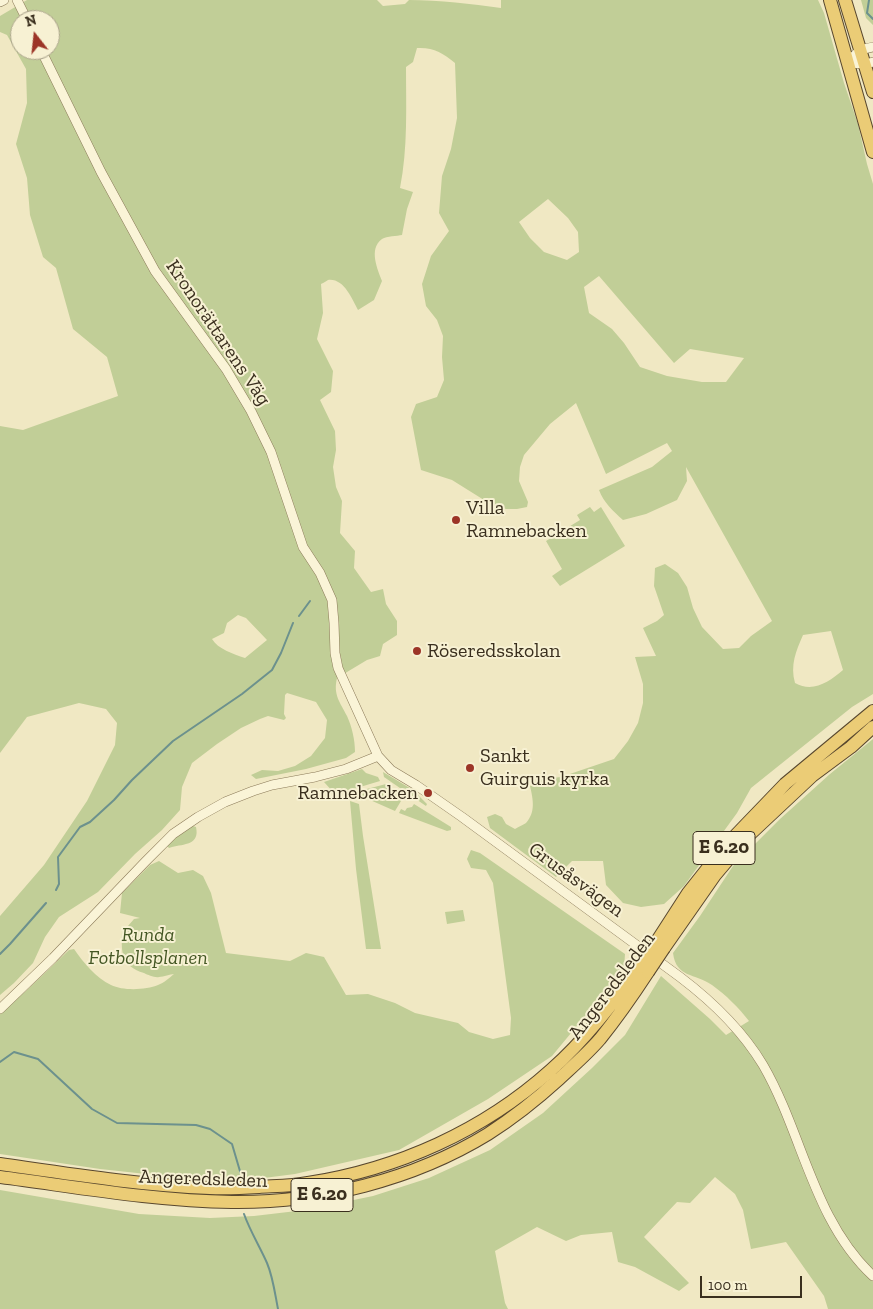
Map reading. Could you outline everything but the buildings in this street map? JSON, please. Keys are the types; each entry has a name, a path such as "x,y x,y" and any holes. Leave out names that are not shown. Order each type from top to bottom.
{"highway":[{"path":"830,0 873,152"},
{"path":"845,0 867,48 873,92"},
{"name":"Angeredsleden","path":"661,944 688,893 748,821 785,784 873,711"},
{"name":"Angeredsleden","path":"0,1164 123,1182 238,1188 306,1184 367,1171 448,1140 480,1123 514,1100 552,1069 644,969 661,944 748,836 812,776 851,747 873,727"},
{"name":"Angeredsleden","path":"0,1177 129,1195 233,1202 298,1199 367,1186 420,1167 463,1147 488,1134 537,1099 576,1064 599,1040 635,993 644,969"}],"street":[{"path":"0,2 4,0"},
{"path":"847,63 867,48"},
{"name":"Kronorättarens Väg","path":"46,60 101,172 155,271 226,369 251,411 271,452 302,547 320,573 332,600 335,653 338,668 378,756"},
{"path":"847,63 869,63"},
{"path":"0,1009 54,958 173,834 198,817 225,802 255,790 338,772 378,756"},
{"name":"Grusåsvägen","path":"378,756 391,770 448,807 712,1002 747,1041 769,1076 784,1108 818,1194 835,1227 852,1252 873,1276"}],"green space":[{"path":"27,0 377,0 383,6 405,4 409,0 421,0 501,8 501,0 818,0 824,13 858,124 873,184 873,694 852,707 751,788 737,813 684,886 664,904 641,907 623,903 606,885 603,861 572,861 556,877 490,828 487,817 495,814 502,817 506,824 515,829 526,823 531,814 533,801 530,786 543,779 561,777 614,759 628,741 638,723 643,703 643,684 635,657 656,656 643,628 664,615 654,586 655,568 665,564 678,573 687,587 693,608 702,627 723,649 739,648 751,636 772,621 686,467 687,481 677,500 646,514 623,520 609,506 599,490 652,467 672,451 667,443 606,474 576,403 550,424 524,455 520,467 519,481 528,502 527,507 506,509 492,505 452,480 421,470 411,417 416,404 437,397 444,380 443,336 437,320 426,306 422,284 431,256 449,231 439,213 442,176 451,149 457,118 455,63 437,51 417,48 413,62 406,67 405,143 400,188 413,192 407,209 402,235 384,238 378,243 375,260 382,281 374,300 358,310 347,290 339,282 328,280 321,284 323,313 317,339 333,371 331,392 320,400 335,431 336,450 333,467 336,487 342,501 340,533 355,551 354,568 371,592 383,589 386,604 397,621 397,635 383,644 380,656 367,660 337,678 337,694 350,725 354,738 355,752 346,758 306,769 256,779 251,775 262,770 278,771 295,766 311,756 325,738 327,720 316,702 287,693 285,695 284,714 286,718 284,720 268,716 260,719 241,728 192,763 182,787 180,810 98,892 59,917 45,937 33,963 0,995 0,916 44,865 87,801 115,745 117,723 106,709 79,703 27,717 0,753 0,426 23,430 118,396 107,357 73,329 56,268 43,257 30,215 27,178 16,144 27,103 26,69 21,60 60,60 60,10 10,10","holes":["548,199 568,218 578,232 579,252 567,260 544,252 530,238 519,222","599,276 674,363 690,349 744,358 726,382 702,382 667,376 640,367 612,329 589,313 584,287","238,615 246,618 267,640 245,658 231,653 212,639 224,633 227,623","831,631 843,670 832,679 820,685 808,687 795,683 793,664 803,635"]},
{"path":"861,0 873,0 873,25 866,18"},
{"path":"10,10 10,40 7,35 0,32 0,16"},
{"path":"590,507 594,512 601,507 625,546 560,586 552,576 562,569 546,541 580,520 577,515"},
{"path":"873,739 873,1309 828,1309 824,1296 786,1242 751,1249 743,1210 735,1194 715,1177 690,1203 677,1202 644,1237 689,1283 679,1291 635,1267 618,1262 612,1232 581,1235 566,1241 537,1227 495,1251 505,1303 508,1309 0,1309 0,1190 139,1214 210,1218 254,1216 305,1210 373,1196 429,1178 490,1150 543,1113 625,1035 661,976 726,1035 749,1021 732,1002 712,985 682,971 675,961 673,953 733,866 780,819 830,774"},
{"path":"362,769 366,773 378,777 380,781 334,793 324,782"},
{"path":"383,772 413,790 427,804 426,806 384,777"},
{"path":"386,784 404,796 395,811 361,796 363,790"},
{"path":"350,801 359,804 381,949 366,949"},
{"path":"414,804 451,827 451,830 447,831 399,813 401,809 405,811"},
{"path":"193,826 196,827 197,833 190,843 169,848 167,846 179,834"},
{"name":"Runda Fotbollsplanen","path":"471,850 480,853 625,954 624,969 552,1056 488,1099 399,1150 295,1174 256,1179 174,1177 100,1169 0,1154 0,1013 69,950 74,949 95,974 105,982 116,987 141,989 153,987 174,974 156,977 131,967 124,958 122,947 122,933 134,919 140,918 120,913 122,893 150,865 159,861 178,873 193,870 203,876 211,893 226,953 290,961 306,953 324,957 346,995 368,994 395,1003 415,1013 458,1023 469,1032 493,1039 510,1035 511,1018 493,883 486,870 471,868 467,859"},
{"path":"463,910 465,921 447,924 445,912"}],"waterway":[{"path":"869,0 867,13 873,19"},
{"path":"299,616 310,601"},
{"path":"56,890 59,884 58,857 80,827 90,822 114,800 173,741 242,694 272,670 293,623"},
{"path":"0,954 46,903"},
{"path":"0,1062 14,1052 38,1059 92,1109 117,1123 196,1125 210,1129 232,1144 242,1178"},
{"path":"244,1214 269,1268 278,1309"}],"place":[{"name":"Villa Ramnebacken","path":"456,520"},
{"name":"Röseredsskolan","path":"417,651"},
{"name":"Sankt Guirguis kyrka","path":"470,768"},
{"name":"Ramnebacken","path":"428,793"}]}
